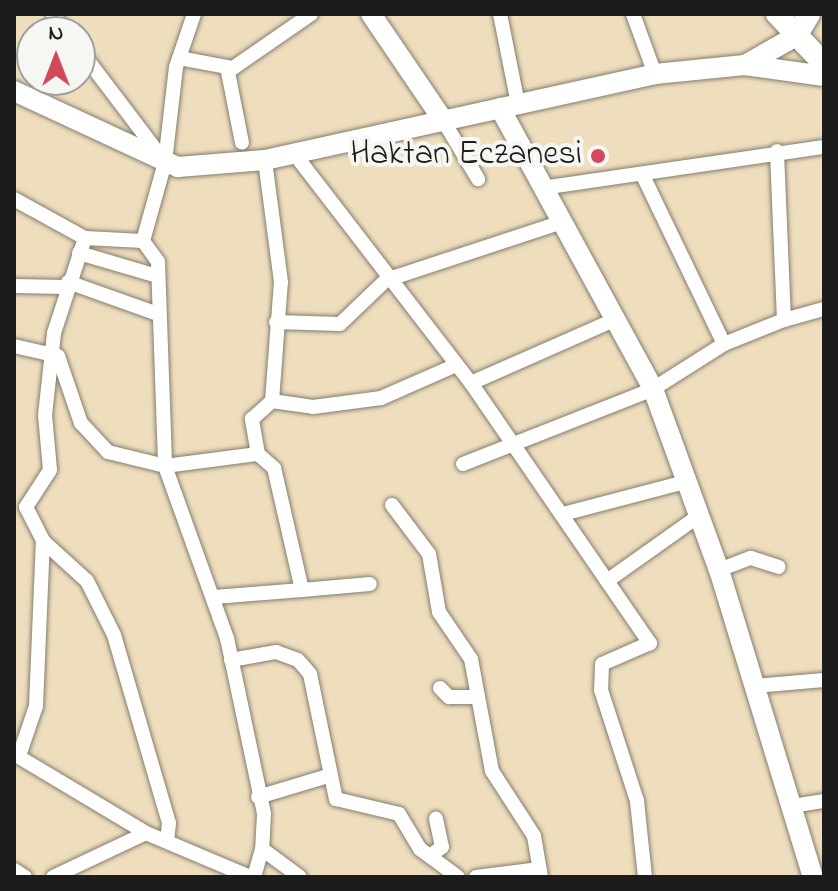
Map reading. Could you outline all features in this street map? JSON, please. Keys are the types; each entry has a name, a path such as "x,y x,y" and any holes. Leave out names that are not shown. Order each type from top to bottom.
{"highway":[{"path":"777,14 824,64"},
{"path":"796,36 809,14"}],"main road":[{"path":"371,14 443,120"},
{"path":"745,65 796,36"},
{"path":"14,91 165,162 265,160 655,74 745,65 824,76"},
{"path":"509,106 542,188 653,389 719,570 813,877"}],"street":[{"path":"143,241 165,162 179,58 194,14"},
{"path":"179,58 227,67 311,14"},
{"path":"500,14 509,106"},
{"path":"633,14 655,74"},
{"path":"227,67 242,143"},
{"path":"96,71 165,162"},
{"path":"443,120 478,179"},
{"path":"542,188 592,177 644,178 777,151 824,147"},
{"path":"777,151 784,320"},
{"path":"293,152 386,280 471,383 650,643 602,664 601,690 637,801 645,877"},
{"path":"265,160 281,282 272,401 252,419 258,454 274,468 302,590"},
{"path":"644,178 724,344"},
{"path":"14,199 85,238 143,241"},
{"path":"276,322 340,324 386,280 562,222"},
{"path":"85,238 67,284 52,349 45,415 50,470 20,505 43,541 87,581 114,635 169,823 167,841"},
{"path":"43,541 36,706 16,755 146,833 252,877 262,849 258,797 231,660 214,597 165,466 155,313 158,262 143,241"},
{"path":"79,253 157,276"},
{"path":"14,286 67,284 155,313"},
{"path":"463,464 653,389 724,344 784,320 824,309"},
{"path":"471,383 614,320"},
{"path":"14,346 52,349"},
{"path":"52,349 81,423 108,452 165,466 258,454"},
{"path":"272,401 313,407 381,398 454,366"},
{"path":"563,514 689,481"},
{"path":"392,505 429,554 439,612 471,659 492,771 521,809 540,873 476,877"},
{"path":"607,581 700,515"},
{"path":"719,570 751,558 779,567"},
{"path":"214,597 370,584"},
{"path":"231,660 276,652 310,674 328,776 336,799 399,814 420,849 434,853 458,877"},
{"path":"755,686 824,680"},
{"path":"440,688 449,697 478,697"},
{"path":"258,797 328,776"},
{"path":"792,806 824,801"},
{"path":"434,853 442,847 436,819"},
{"path":"53,877 146,833"},
{"path":"262,849 300,877"},
{"path":"14,870 25,877"}],"place":[{"name":"Haktan Eczanesi","path":"598,156"}]}
